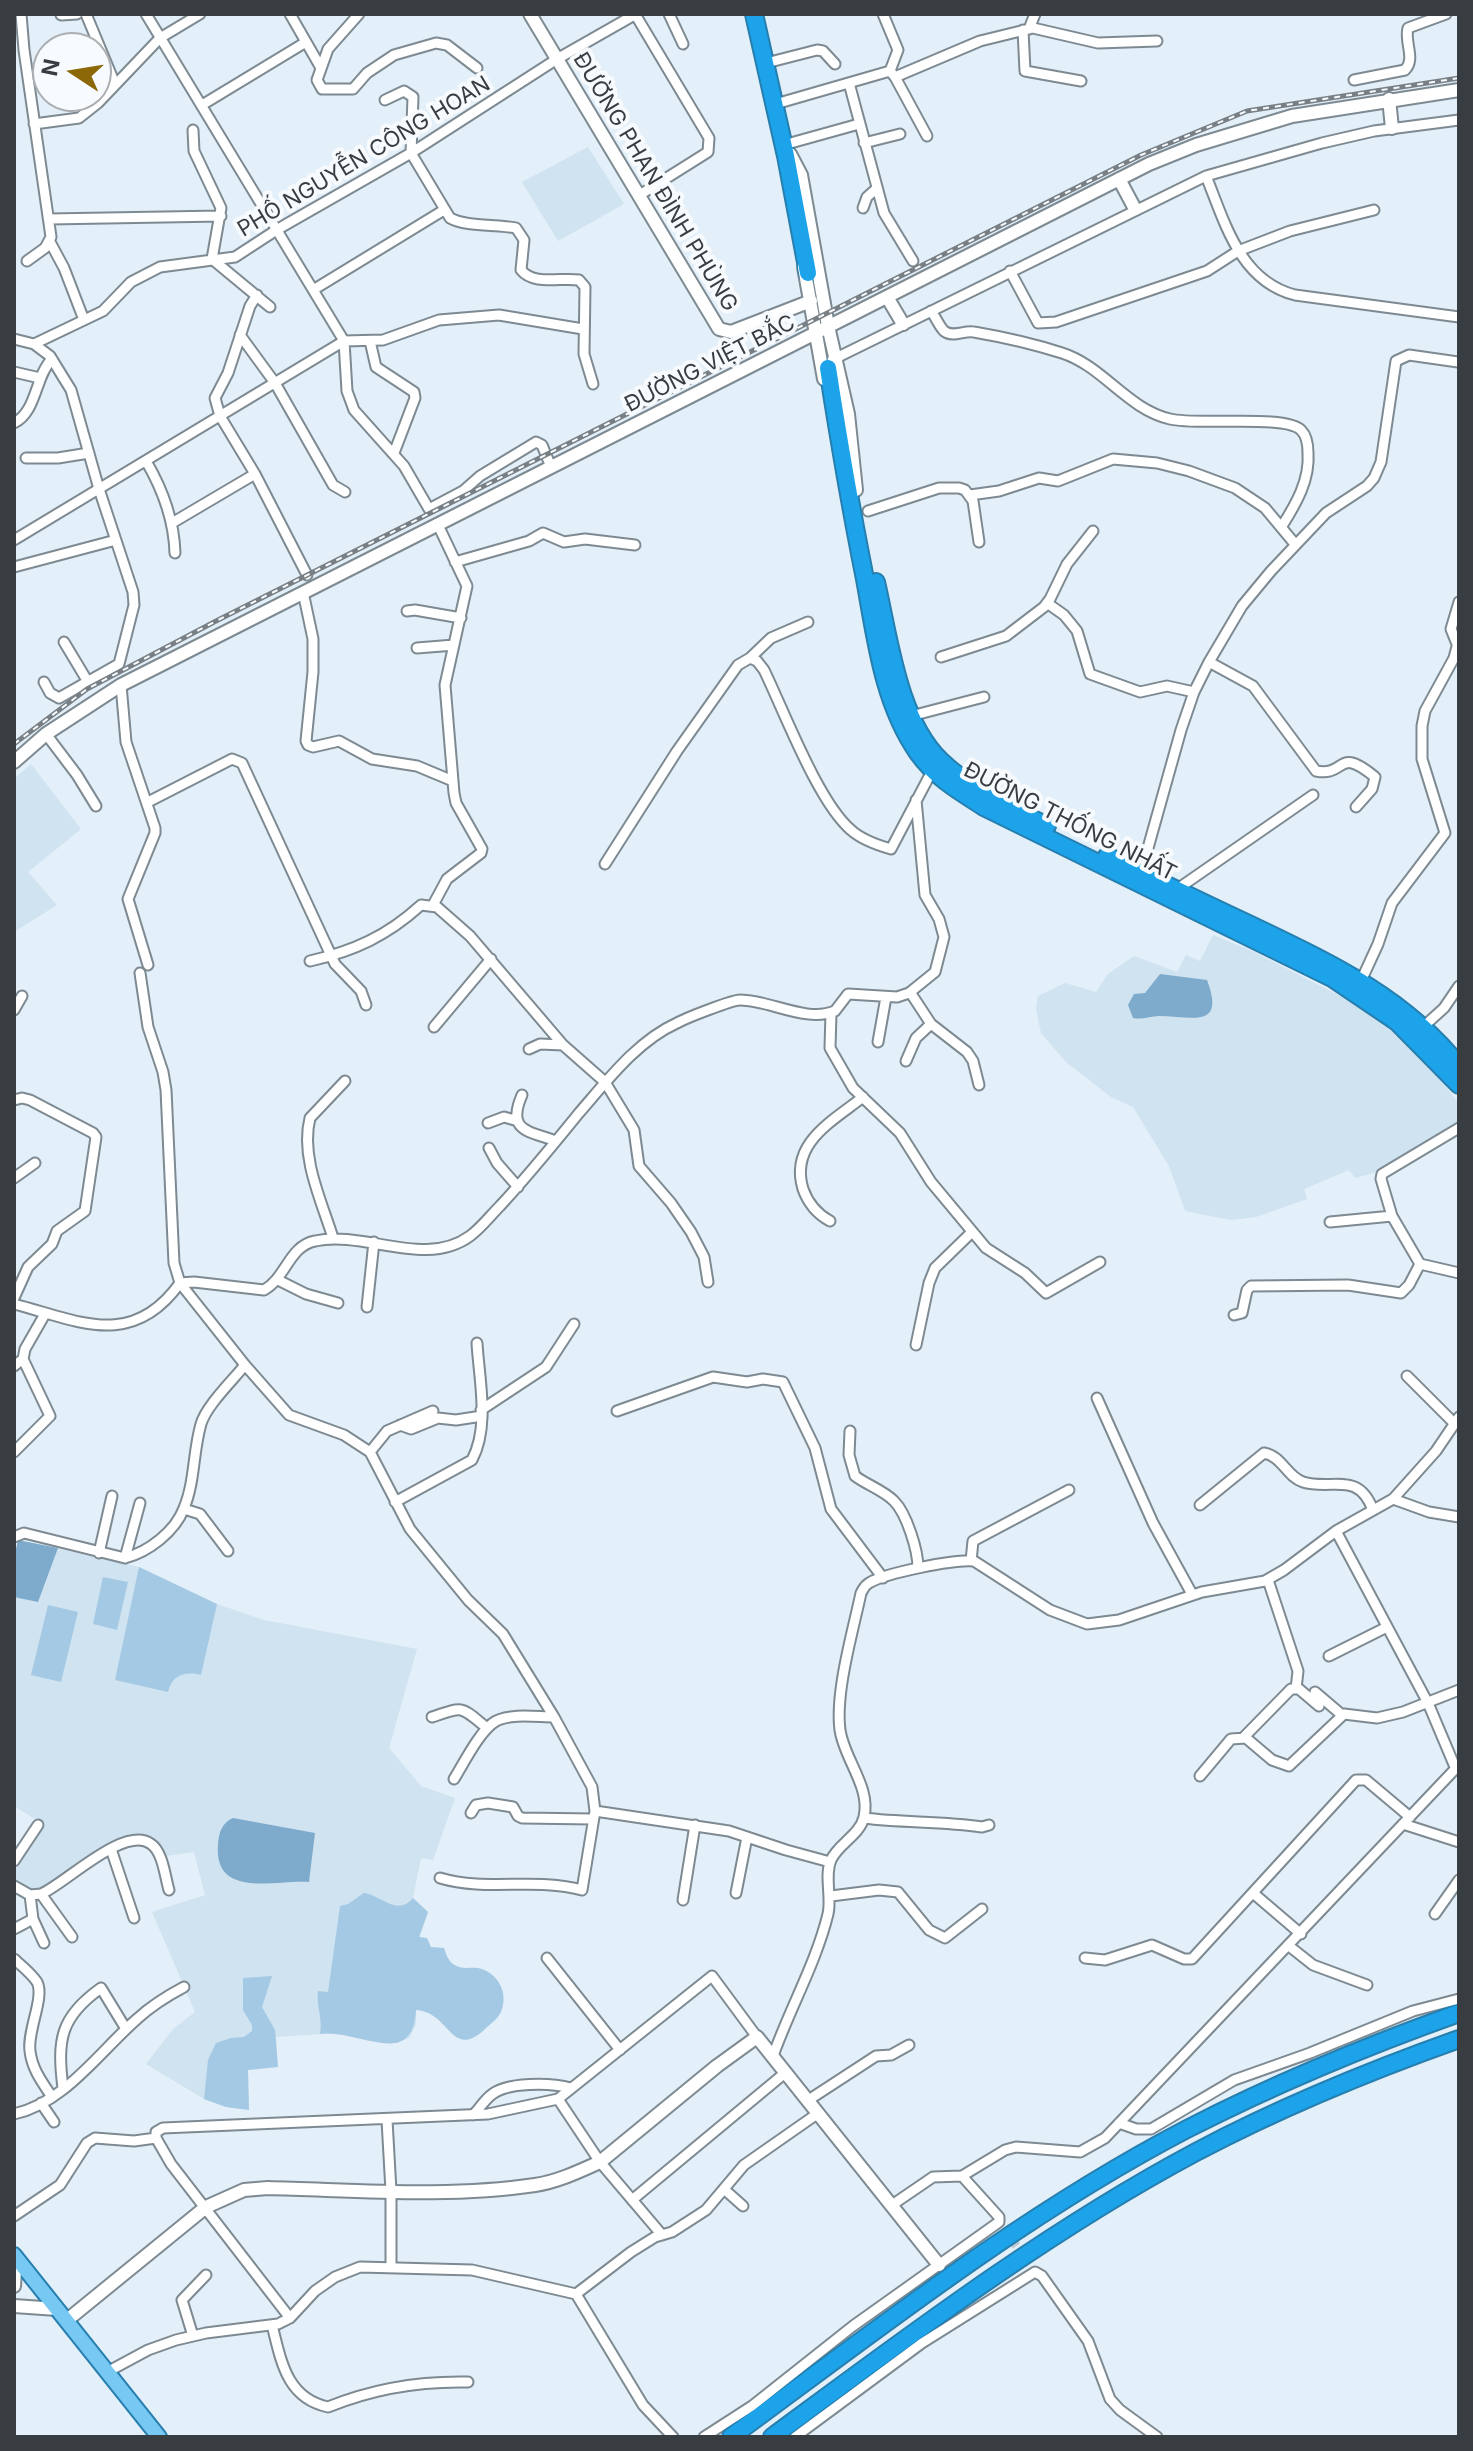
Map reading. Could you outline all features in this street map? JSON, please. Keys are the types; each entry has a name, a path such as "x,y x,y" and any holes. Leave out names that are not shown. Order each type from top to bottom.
{"highway":[{"path":"754,14 788,151"},
{"path":"761,14 811,272"},
{"name":"ĐƯỜNG THỐNG NHẤT","path":"829,364 890,699 907,736 936,766 1139,878 1345,986 1397,1022 1459,1085"},
{"name":"ĐƯỜNG THỐNG NHẤT","path":"852,491 891,652 911,716 936,766"},
{"name":"ĐƯỜNG THỐNG NHẤT","path":"1139,878 1176,890 1361,981 1392,1000 1423,1027 1459,1066"},
{"path":"731,2437 939,2284 1068,2198 1186,2130 1348,2053 1459,2005"},
{"path":"1348,2053 1459,2013"},
{"path":"772,2437 953,2305 1079,2220 1184,2159 1355,2076 1459,2039"}],"main road":[{"path":"15,2256 159,2437"}],"street":[{"path":"21,14 50,242 64,268 84,320"},
{"path":"61,15 77,14"},
{"path":"86,14 115,84"},
{"path":"146,14 344,341 347,391 354,410 394,453 429,509 463,491 480,476 536,442 542,445 551,467"},
{"path":"34,124 79,118 160,38 200,14"},
{"path":"290,14 321,68"},
{"path":"359,14 328,49 317,80 322,89 353,89 367,73 394,55 436,43 447,45 477,68"},
{"name":"ĐƯỜNG PHAN ĐÌNH PHÙNG","path":"530,14 719,329 731,332 817,299"},
{"path":"635,14 709,138 710,147 708,152 638,196"},
{"name":"PHỐ NGUYỄN CÔNG HOAN","path":"34,344 106,308 138,277 167,265 235,257 411,153 557,59 635,14"},
{"path":"669,14 683,44"},
{"path":"883,14 898,50 892,74 927,136"},
{"path":"1035,14 1026,30 1025,71 1081,81"},
{"path":"1354,80 1405,70 1410,61 1406,37 1408,28 1446,14"},
{"path":"779,103 892,74 980,41 1026,30 1040,29 1098,43 1157,41"},
{"path":"202,105 306,42"},
{"path":"770,62 817,50 823,51 835,64"},
{"path":"849,83 876,189 892,229 913,261"},
{"name":"ĐƯỜNG VIỆT BẮC","path":"14,762 46,734 121,685 1119,179 1196,145 1292,116 1459,90"},
{"path":"385,100 404,91 413,97 411,153 450,218 459,223 516,228 524,240 521,270 525,276 579,280 585,287 584,354 593,384"},
{"path":"1389,99 1392,128"},
{"path":"829,364 903,324 1206,176 1322,143 1392,128 1459,120"},
{"path":"829,364 828,326 817,299 787,180 788,151 859,124"},
{"path":"193,130 194,151 220,205 221,216 212,259 270,307"},
{"path":"864,143 900,134"},
{"path":"1206,176 1244,261 1279,291 1459,317"},
{"path":"1119,179 1135,209"},
{"path":"863,208 867,197 876,189"},
{"path":"313,290 444,210"},
{"path":"1010,271 1038,323 1056,322 1207,271 1238,251 1290,231 1374,210"},
{"path":"49,219 221,216"},
{"path":"27,261 50,242"},
{"path":"257,295 251,303 228,373 215,395 220,416 255,474 307,575"},
{"path":"887,297 903,324"},
{"path":"817,299 816,333 829,364"},
{"path":"931,311 945,331 952,334 972,331 1067,355 1095,372 1137,405 1163,417 1213,423 1269,422 1299,428 1307,444 1307,468 1300,496 1282,526"},
{"path":"14,540 344,341 387,339 439,320 499,315 583,329"},
{"path":"240,335 275,383 333,485 345,492"},
{"path":"14,339 34,344 52,359 71,390 133,592 134,605 119,664 59,698 50,693 44,682"},
{"path":"370,341 376,367 414,392 415,398 394,453"},
{"path":"1139,878 1194,692 1242,606 1326,513 1367,486 1378,471 1396,361 1409,355 1458,362"},
{"path":"14,423 21,419 30,405 44,367 52,359"},
{"path":"14,372 40,378"},
{"path":"26,458 58,458 89,453"},
{"path":"970,495 999,491 1039,478 1055,482 1119,458 1189,471 1225,484 1254,499 1282,526 1295,544"},
{"path":"146,461 160,485 172,523 175,553"},
{"path":"172,523 255,474"},
{"path":"868,511 946,487 959,488 970,495 976,508 979,542"},
{"path":"433,905 447,879 482,849 456,803 445,698 467,586 438,525"},
{"path":"941,657 1006,636 1047,603 1067,564 1093,531"},
{"path":"455,562 529,541 543,533 564,542 585,539 635,545"},
{"path":"14,567 116,540"},
{"path":"303,592 313,639 308,745 313,747 339,741 372,759 412,765 453,781"},
{"path":"1361,981 1396,897 1445,833 1422,759 1422,726 1425,711 1454,658 1458,641 1451,629 1459,602"},
{"path":"1047,603 1064,615 1077,631 1090,674 1140,692 1167,686 1194,692"},
{"path":"407,611 461,618"},
{"path":"605,864 677,751 738,665 771,638 808,622"},
{"path":"64,642 88,682"},
{"path":"417,648 454,645"},
{"path":"750,658 764,670 823,794 849,829 863,839 891,849 936,766"},
{"path":"1209,662 1253,686 1316,771 1328,772 1345,762 1354,762 1375,777 1372,789 1356,807"},
{"path":"121,685 126,742 148,802 155,833 128,899 148,965"},
{"path":"911,716 984,697"},
{"path":"46,734 82,781 96,806"},
{"path":"148,802 232,759 242,763 336,966 361,991 366,1005"},
{"path":"1176,890 1313,795"},
{"path":"916,800 925,895 942,927 944,943 935,972 910,992 897,997 848,994 831,1013 829,1044 833,1056 853,1088 908,1142 931,1182 994,1256 1025,1273 1045,1293 1100,1262"},
{"path":"310,961 353,950 387,932 421,905 433,905 470,936 563,1045 605,1082 634,1130 639,1166 691,1232 704,1257 708,1282"},
{"path":"434,1027 491,959"},
{"path":"140,973 148,1027 166,1090 174,1263 180,1283 289,1415 344,1435 370,1452 410,1529 468,1600 503,1634 592,1787 594,1815 582,1890 544,1883 478,1885 440,1878"},
{"path":"1423,1027 1444,1008 1459,986"},
{"path":"910,992 931,1024 967,1052 973,1061 979,1085"},
{"path":"14,1010 22,996"},
{"path":"878,1042 886,997"},
{"path":"180,1283 259,1290 273,1285 301,1246 312,1241 333,1238 429,1249 460,1243 472,1235 518,1187 605,1082 632,1054 664,1029 737,1000 805,1013 831,1013"},
{"path":"906,1061 918,1035 931,1024"},
{"path":"529,1049 540,1044 563,1045"},
{"path":"333,1238 311,1168 308,1125 310,1118 345,1081"},
{"path":"522,1095 517,1107 518,1121 524,1131 556,1141"},
{"path":"830,1221 814,1210 806,1197 801,1183 802,1156 812,1137 863,1097"},
{"path":"14,1100 30,1100 96,1137 85,1211 57,1231 52,1244 28,1267 14,1301 45,1314 85,1324 140,1321 166,1303 180,1283"},
{"path":"488,1123 504,1117 518,1121"},
{"path":"1459,1128 1382,1174 1392,1216 1420,1264 1459,1273"},
{"path":"489,1148 497,1163 518,1187"},
{"path":"14,1178 35,1163"},
{"path":"1330,1222 1392,1216"},
{"path":"916,1345 935,1268 972,1232"},
{"path":"367,1307 374,1242"},
{"path":"1234,1315 1243,1312 1247,1290 1251,1286 1348,1285 1401,1293 1420,1264"},
{"path":"278,1280 306,1294 338,1303"},
{"path":"14,1452 50,1416 23,1359 25,1349 45,1314"},
{"path":"400,1425 411,1429 438,1418 456,1420 481,1413 546,1367 574,1324"},
{"path":"395,1502 472,1460 476,1453 481,1413 477,1343"},
{"path":"14,1366 23,1359"},
{"path":"14,1537 24,1533 125,1558 140,1554 171,1528 184,1509 201,1423 245,1365"},
{"path":"773,2056 823,1932 831,1896 830,1862 864,1818 864,1796 840,1735 839,1717 861,1593 872,1581 918,1568 971,1561 1050,1610 1087,1624 1119,1620 1192,1594 1268,1580 1336,1531 1393,1499 1429,1459 1457,1420 1407,1376"},
{"path":"617,1411 713,1377 747,1382 763,1379 783,1382 815,1448 831,1509 883,1578"},
{"path":"1097,1398 1153,1523 1192,1594"},
{"path":"370,1452 379,1438 433,1411"},
{"path":"850,1431 849,1455 855,1476 893,1499 901,1509 915,1543 918,1568"},
{"path":"1200,1505 1264,1453 1274,1456 1303,1482 1348,1484 1369,1499 1373,1510"},
{"path":"971,1561 973,1541 980,1535 1008,1524 1069,1490"},
{"path":"99,1553 112,1496"},
{"path":"1393,1499 1429,1512 1459,1517"},
{"path":"125,1558 140,1503"},
{"path":"184,1509 200,1514 228,1551"},
{"path":"892,2205 933,2177 962,2176 984,2160 1010,2148 1083,2151 1105,2138 1457,1766 1428,1703 1336,1531"},
{"path":"1268,1580 1298,1671 1296,1689"},
{"path":"1329,1656 1387,1627"},
{"path":"1296,1689 1319,1706"},
{"path":"1200,1776 1230,1740 1243,1738 1288,1691 1296,1689"},
{"path":"1315,1692 1342,1715 1377,1718 1459,1690"},
{"path":"432,1717 459,1708 466,1710 487,1728"},
{"path":"1243,1738 1275,1762 1289,1766 1342,1715"},
{"path":"454,1779 487,1728 498,1720 554,1717"},
{"path":"1085,1958 1105,1960 1152,1945 1184,1959 1192,1959 1356,1780 1366,1780 1407,1820 1459,1842"},
{"path":"471,1813 476,1805 488,1803 513,1807 522,1818 594,1815 695,1825 729,1831 830,1862"},
{"path":"864,1818 909,1823 927,1821 982,1827 989,1825"},
{"path":"14,1861 38,1825"},
{"path":"683,1900 695,1825"},
{"path":"736,1893 747,1837"},
{"path":"36,1894 129,1841 151,1844 159,1856 169,1890"},
{"path":"111,1849 134,1918"},
{"path":"1435,1914 1459,1880"},
{"path":"14,1886 36,1894 72,1937"},
{"path":"831,1896 894,1891 929,1930 945,1938 982,1909"},
{"path":"1253,1893 1301,1934"},
{"path":"36,1894 33,1919 44,1943"},
{"path":"14,1929 33,1919"},
{"path":"1289,1946 1313,1965 1367,1985"},
{"path":"547,1958 620,2050"},
{"path":"14,1959 34,1978 39,1988 29,2040 30,2056 35,2071 52,2097"},
{"path":"290,2318 171,2164 156,2138 156,2132 163,2128 473,2115 558,2099 712,1976 817,2114 939,2265"},
{"path":"14,2114 52,2097 155,2004 184,1987"},
{"path":"63,2088 63,2038 67,2021 82,2001 101,1988 126,2029"},
{"path":"1119,2123 1136,2129 1155,2127 1234,2080 1413,2011 1459,1999"},
{"path":"14,2306 61,2315 206,2207 244,2190 450,2191 537,2185 580,2171 600,2162 757,2037"},
{"path":"807,2101 876,2056 891,2055 909,2045"},
{"path":"632,2200 785,2073"},
{"path":"473,2115 499,2089 554,2083 571,2088"},
{"path":"558,2099 600,2162 662,2235"},
{"path":"41,2103 54,2122"},
{"path":"576,2294 602,2272 655,2237 672,2232 706,2210 744,2165 817,2114"},
{"path":"387,2120 391,2268"},
{"path":"14,2216 60,2185 87,2143 95,2138 134,2141 156,2138"},
{"path":"704,2437 752,2406 853,2326 1001,2225 999,2217 962,2176"},
{"path":"725,2190 743,2206"},
{"path":"14,2286 15,2256"},
{"path":"109,2371 148,2350 193,2336 272,2325 290,2318 315,2291 335,2277 360,2267 472,2270 576,2294 643,2405 673,2437"},
{"path":"795,2437 922,2343 1032,2268 1042,2276 1088,2341 1110,2399 1157,2437"},
{"path":"193,2336 182,2300 206,2275"},
{"path":"272,2325 283,2372 307,2399 320,2406 328,2407 381,2390 468,2382"}],"shaded area":[{"path":"588,147 624,204 558,241 522,182"},
{"path":"31,764 81,829 28,872 57,905 14,932 14,779"},
{"path":"1213,935 1250,950 1358,1005 1384,1022 1439,1077 1459,1104 1459,1124 1378,1172 1355,1178 1349,1170 1304,1189 1307,1199 1256,1217 1231,1220 1185,1211 1169,1166 1133,1107 1111,1097 1066,1062 1041,1033 1036,1009 1038,996 1065,983 1096,992 1108,974 1134,956 1177,972 1186,955 1200,961"},
{"path":"1160,974 1207,980 1212,996 1209,1013 1193,1018 1133,1018 1128,1005 1134,994 1145,993"},
{"path":"18,1540 139,1567 217,1604 264,1620 417,1649 389,1748 421,1786 455,1798 433,1860 421,1858 413,1898 428,1912 415,1952 416,2025 409,2038 396,2043 336,2033 276,2037 278,2067 248,2070 249,2110 226,2107 204,2099 146,2064 173,2029 195,2012 152,1912 205,1895 194,1852 167,1856 158,1842 142,1835 122,1839 96,1851 40,1889 33,1891 14,1879 14,1869 43,1824 14,1806 14,1558"},
{"path":"18,1540 58,1548 38,1602 14,1597 14,1558"},
{"path":"139,1567 217,1604 201,1675 176,1678 168,1692 115,1680"},
{"path":"103,1577 128,1582 117,1630 93,1624"},
{"path":"48,1605 78,1612 61,1682 31,1675"},
{"path":"233,1818 315,1833 309,1882 250,1883 236,1880 226,1873 219,1862 218,1840 224,1825"},
{"path":"364,1893 401,1906 413,1898 428,1912 419,1937 427,1938 431,1947 444,1948 448,1959 456,1966 485,1970 500,1984 504,1998 501,2012 495,2020 473,2038 464,2040 436,2018 416,2010 413,2028 405,2039 395,2043 320,2034 318,1991 328,1992 340,1906"},
{"path":"272,1976 262,2007 275,2030 278,2067 248,2070 249,2110 226,2107 204,2099 208,2060 216,2043 244,2037 252,2031 243,2010 243,1978"}],"tunnel":[{"path":"1003,2228 1030,2264"}],"railway":[{"path":"14,744 87,689 218,620 1141,155 1247,111 1459,78"}]}
